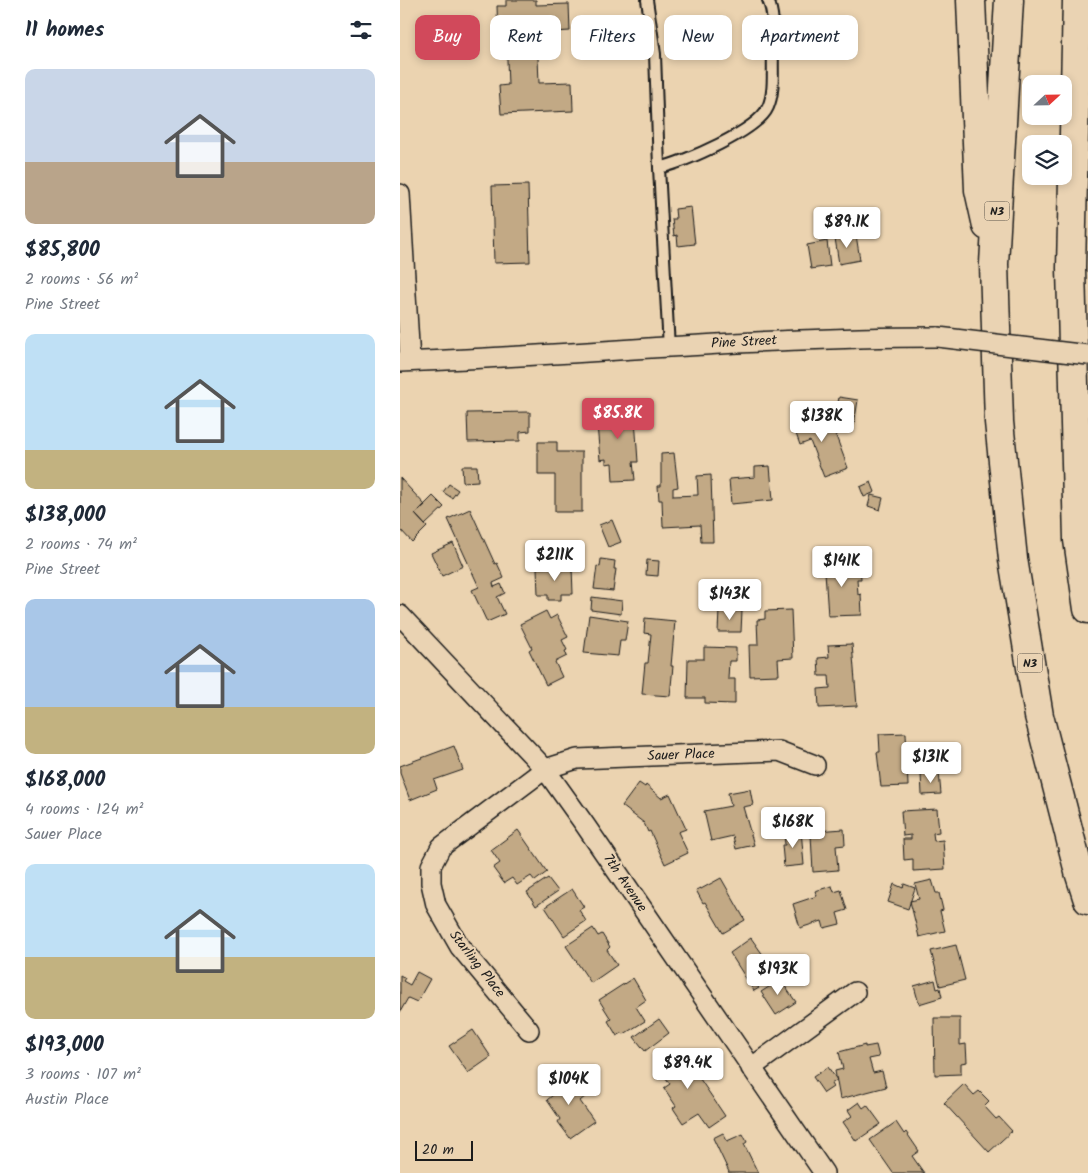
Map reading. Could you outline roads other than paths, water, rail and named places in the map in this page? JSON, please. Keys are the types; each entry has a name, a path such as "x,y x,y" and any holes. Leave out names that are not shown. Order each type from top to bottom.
{"highway":[{"path":"971,0 979,190 994,264"},
{"name":"N3","path":"1009,0 994,264 999,422 1013,559 1039,716 1088,900"},
{"path":"1077,0 1071,268 1078,540 1088,609"},
{"path":"1071,268 1088,234"}],"street":[{"path":"400,194 405,362"},
{"name":"Pine Street","path":"405,362 669,348 716,343 866,337 938,337 1088,355"},
{"name":"7th Avenue","path":"400,615 545,769 824,1173"},
{"name":"Sauer Place","path":"545,769 577,759 779,751 815,765"},
{"name":"Starling Place","path":"529,1030 460,947 436,905 431,882 431,866 441,847 545,769"},
{"path":"752,1068 855,992"}],"lane":[{"path":"647,0 656,62 669,348"},
{"path":"660,168 678,164 718,146 762,117 768,108 772,94 773,29 771,6 768,0"}]}
